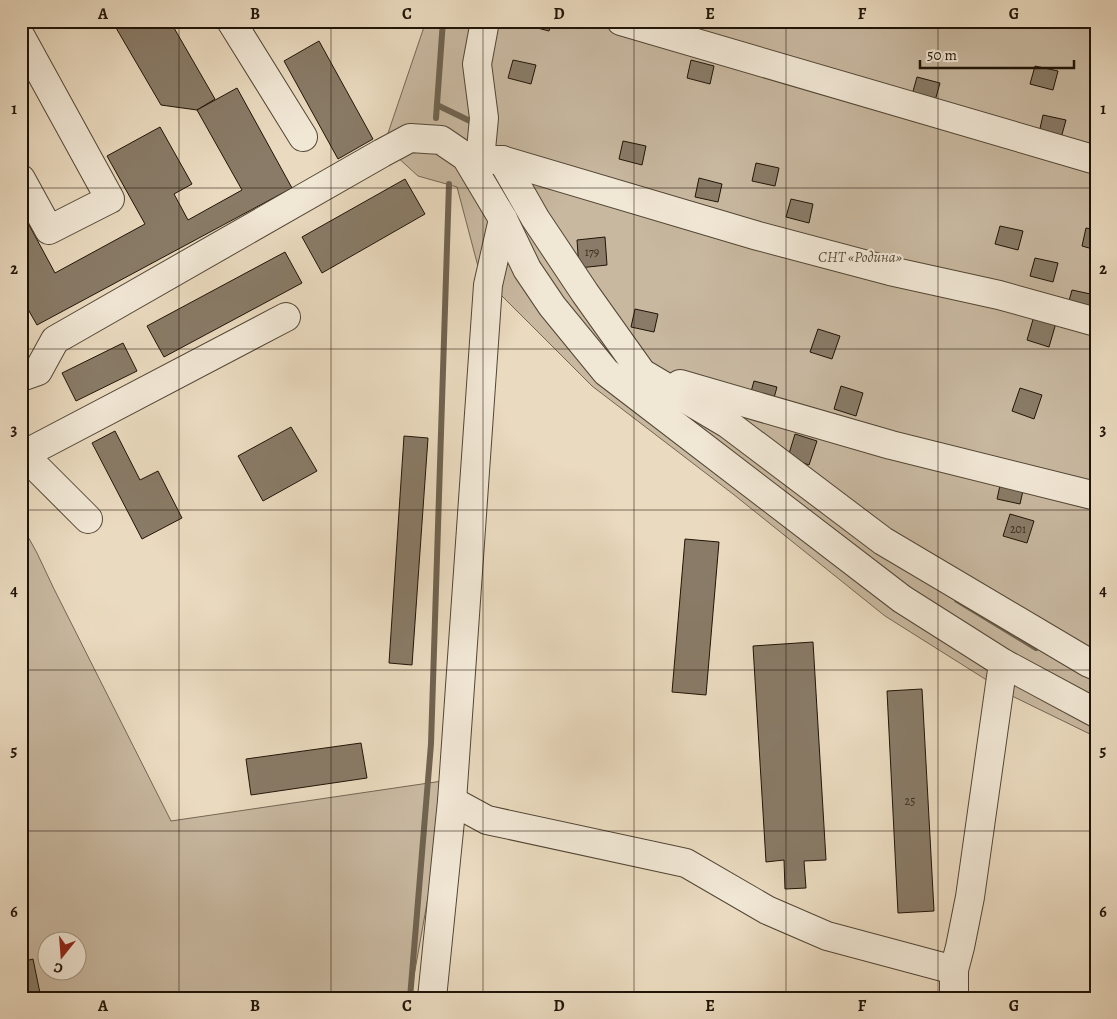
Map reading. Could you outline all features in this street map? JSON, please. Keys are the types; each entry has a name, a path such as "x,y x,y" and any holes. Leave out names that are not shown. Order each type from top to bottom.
{"street":[{"path":"231,21 303,136"},
{"path":"483,159 535,218 642,373 728,424 883,541 1093,657 1088,709 1003,663 902,599 606,372 552,306 527,269 503,218 483,159 484,118 477,64 485,21"},
{"path":"621,21 1096,160"},
{"path":"21,179 49,230 110,199 23,42"},
{"path":"21,377 38,371 55,340 410,138 441,140 483,159 758,236 890,271 999,295 1096,322"},
{"path":"432,998 452,801 488,285 503,218"},
{"path":"88,519 22,453 286,317"},
{"path":"642,373 891,444 1096,496"},
{"path":"954,998 954,970 970,898 1003,663"},
{"path":"452,801 487,820 686,863 766,910 827,936 954,970"}],"green space":[{"name":"СНТ «Родина»","path":"426,21 1096,21 1096,737 1012,696 885,616 733,494 592,386 480,274 457,187 418,176 384,145"},
{"path":"21,524 171,821 449,780 410,998 21,998"}],"building":[{"path":"112,21 170,21 215,99 197,110 161,105"},
{"path":"527,21 552,21 549,31 526,25"},
{"path":"857,21 881,21 879,28 856,23"},
{"path":"319,41 373,139 338,159 284,61"},
{"path":"513,60 536,65 531,84 508,78"},
{"path":"691,60 714,66 710,84 687,78"},
{"path":"1035,66 1058,71 1053,90 1030,84"},
{"path":"917,77 940,83 935,101 912,95"},
{"path":"237,88 292,188 37,325 21,297 21,210 55,273 145,224 107,156 160,127 192,184 174,194 188,220 242,190 197,110"},
{"path":"1043,115 1066,120 1061,138 1039,133"},
{"path":"623,141 646,146 642,165 619,159"},
{"path":"756,163 779,168 775,186 752,181"},
{"path":"699,178 722,184 718,202 695,197"},
{"path":"405,179 425,214 322,273 302,237"},
{"path":"791,199 813,204 809,223 786,217"},
{"path":"1000,226 1023,231 1018,250 995,244"},
{"path":"1086,228 1096,230 1096,250 1082,246"},
{"path":"605,237 607,265 579,268 577,240"},
{"path":"285,252 302,283 164,357 147,326"},
{"path":"1035,258 1058,263 1053,282 1030,276"},
{"path":"1072,290 1095,295 1090,314 1067,308"},
{"path":"635,309 658,314 654,332 631,327"},
{"path":"1034,316 1056,323 1049,347 1027,340"},
{"path":"818,329 840,336 832,359 810,352"},
{"path":"123,343 137,371 76,401 62,373"},
{"path":"754,381 777,387 772,405 749,399"},
{"path":"841,386 863,393 856,416 834,409"},
{"path":"1020,388 1042,395 1034,419 1012,411"},
{"path":"291,427 317,471 263,501 238,456"},
{"path":"115,431 140,480 158,471 182,518 142,539 92,443"},
{"path":"795,434 817,441 809,465 788,457"},
{"path":"404,436 428,438 412,665 389,663"},
{"path":"1001,481 1024,486 1020,504 997,499"},
{"path":"1010,514 1034,521 1027,543 1003,536"},
{"path":"685,539 719,542 706,695 672,692"},
{"path":"813,642 826,860 804,861 806,888 785,889 784,860 766,862 753,646"},
{"path":"922,689 934,911 898,913 887,691"},
{"path":"361,743 367,778 251,795 246,759"},
{"path":"33,959 41,998 21,998 21,962"}],"waterway":[{"path":"436,118 443,21"},
{"path":"437,105 470,121"},
{"path":"410,998 431,744 449,184"},
{"path":"957,600 1036,648"}]}
